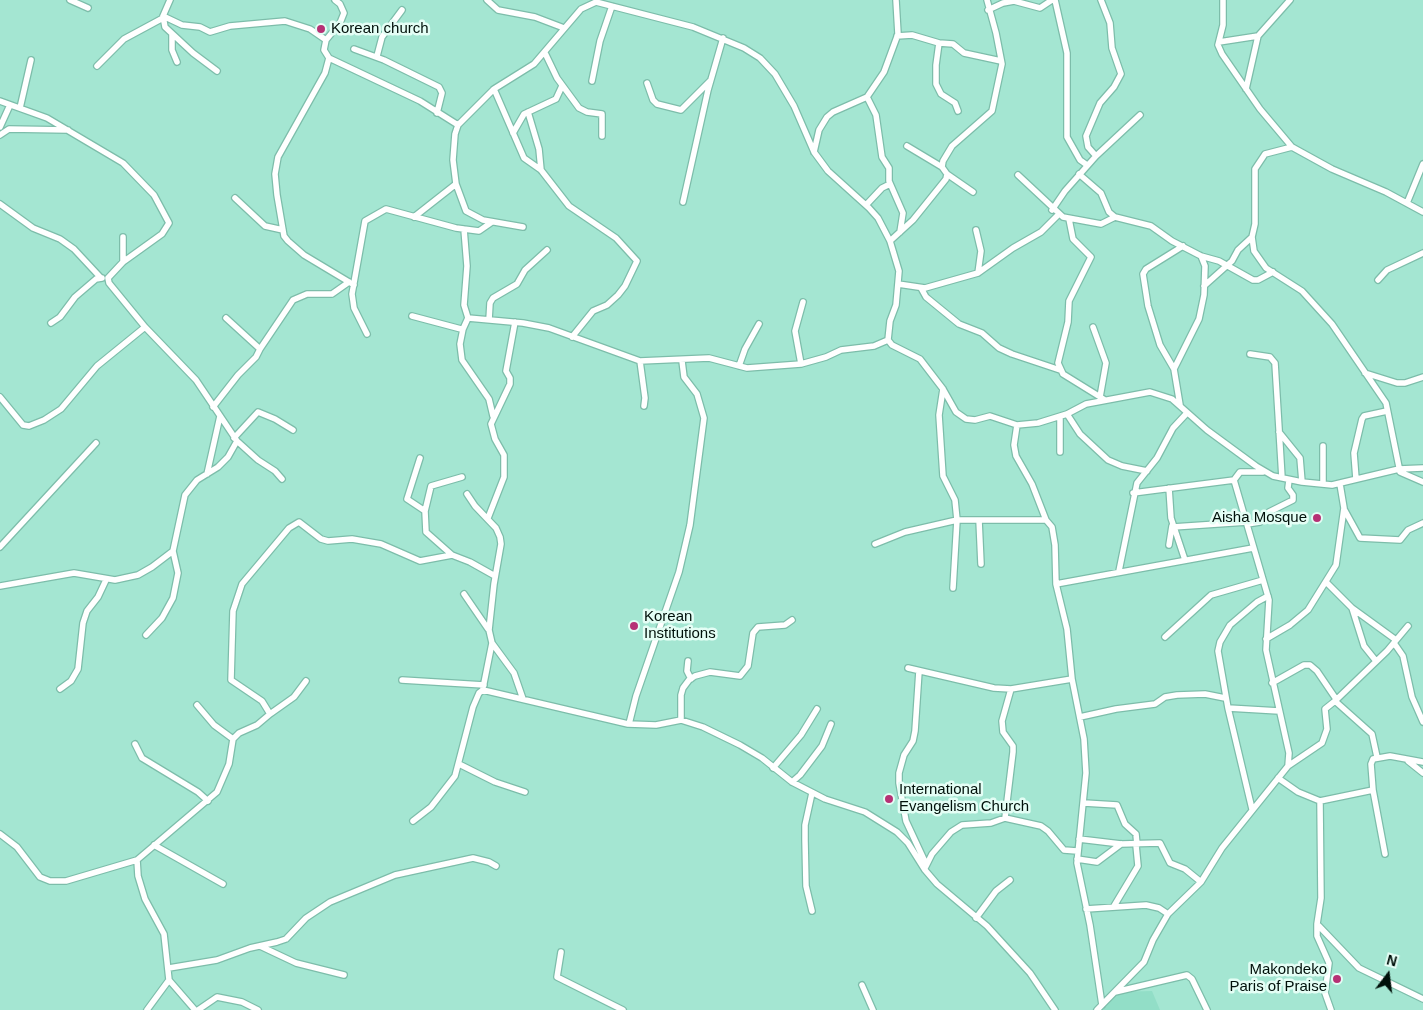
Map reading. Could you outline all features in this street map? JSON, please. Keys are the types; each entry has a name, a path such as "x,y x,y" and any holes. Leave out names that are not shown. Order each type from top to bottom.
{"street":[{"path":"70,0 88,8"},
{"path":"170,0 163,17 165,27 172,35 217,70"},
{"path":"334,0 344,9"},
{"path":"346,0 340,23 326,40 324,50 329,58 420,101 458,125"},
{"path":"487,0 498,10 535,17 564,28"},
{"path":"814,152 819,130 833,112 867,97 884,72 899,26 896,0"},
{"path":"942,167 943,161 952,146 992,111 1001,74 1001,60 996,33 986,0"},
{"path":"988,10 1003,3 1014,1 1040,8 1053,0 1068,52 1067,137 1080,160 1087,165"},
{"path":"1096,156 1088,147 1086,136 1100,104 1114,87 1121,74 1112,48 1110,22 1101,0"},
{"path":"1223,0 1223,25 1219,42 1222,54 1246,89 1292,146 1332,169 1423,212"},
{"path":"1246,89 1258,36 1290,0"},
{"path":"523,226 492,222 466,211 456,184 453,160 455,134 458,125 494,89 534,64 581,9 595,1 693,27 744,48 767,63 794,106 814,152 828,171 878,218 890,241 899,271 888,340 892,346 920,359 943,388 956,412 966,419 975,420 990,416 1016,425 1038,423 1063,416 1086,404 1102,399 1150,392 1166,396 1265,472"},
{"path":"592,81 600,41 612,6"},
{"path":"376,56 384,34 393,26 402,10"},
{"path":"163,17 182,25 200,27 210,32 230,26 285,21 310,29 326,40"},
{"path":"97,66 124,39 163,17"},
{"path":"172,35 172,50 177,62"},
{"path":"897,36 912,35 939,43 953,44 964,53 1001,60"},
{"path":"1219,42 1258,36"},
{"path":"683,202 710,81 723,38"},
{"path":"939,43 936,84 941,94 955,103 958,111"},
{"path":"354,49 376,56 439,87 442,93 437,113"},
{"path":"545,53 562,86 583,110 602,114 602,136"},
{"path":"329,58 324,73 278,157 275,174 284,236 295,249 351,284"},
{"path":"20,108 31,60"},
{"path":"646,83 653,100 657,104 681,110 686,108 710,81"},
{"path":"513,133 518,122 528,112 556,99 562,86"},
{"path":"494,89 521,153 542,170 563,201 616,238 637,261 626,286 607,305 593,311 572,337"},
{"path":"867,97 876,115 880,152 889,168 890,184 902,212 900,233"},
{"path":"0,102 20,108 70,130 132,170 154,195 169,223 162,234 123,262 108,278 101,278 75,297 60,317 51,324"},
{"path":"0,126 10,105"},
{"path":"528,112 539,149 542,170"},
{"path":"1052,210 1087,165 1140,115"},
{"path":"0,135 9,129 70,130"},
{"path":"907,146 942,167 947,174 973,192"},
{"path":"1292,146 1265,154 1255,169 1255,224 1252,238 1256,256 1272,272 1308,297 1332,324 1383,398 1399,469 1402,474 1423,482"},
{"path":"1406,203 1423,164"},
{"path":"890,241 900,233 943,183 947,174"},
{"path":"1079,174 1101,193 1109,212 1115,217 1152,226 1172,241 1201,256 1228,266 1253,280 1258,280 1272,272"},
{"path":"1018,175 1058,215 1069,219 1100,224 1115,217"},
{"path":"414,218 456,184"},
{"path":"866,205 882,188 890,184"},
{"path":"235,198 265,226 283,230"},
{"path":"0,204 33,228 60,239 74,250 101,278"},
{"path":"366,334 352,301 351,284 365,221 379,210 386,209 414,218 464,229 479,230 492,222"},
{"path":"898,284 921,288 978,273 1013,248 1042,232 1058,215"},
{"path":"1060,370 1059,356 1068,322 1069,301 1091,257 1073,238 1069,219"},
{"path":"464,229 467,266 464,305 468,318 463,329 460,344 462,360 488,399 493,416"},
{"path":"976,230 981,251 978,273"},
{"path":"123,237 123,262"},
{"path":"1204,286 1228,266 1238,250 1252,238"},
{"path":"1180,406 1174,368 1160,345 1148,306 1143,274 1146,269 1183,246"},
{"path":"490,320 490,302 493,298 517,284 525,270 548,250"},
{"path":"1378,280 1387,270 1423,253"},
{"path":"1174,368 1197,325 1204,286 1205,266 1201,256"},
{"path":"108,278 109,283 145,327 187,370 235,440 258,460 275,471 282,479"},
{"path":"213,407 238,375 256,357 293,300 307,294 332,294 351,284"},
{"path":"921,288 926,297 958,324 982,333 1007,352 1060,370 1067,377 1102,399"},
{"path":"801,364 795,331 803,302"},
{"path":"412,316 463,329"},
{"path":"226,318 260,349"},
{"path":"468,318 515,322 549,328 640,362 718,358 739,366 761,367 801,364 826,357 841,350 874,346 888,340"},
{"path":"488,518 504,477 504,455 495,439 492,424 493,416 510,384 506,363 515,322"},
{"path":"739,366 745,349 759,324"},
{"path":"1093,326 1106,363 1102,399"},
{"path":"0,397 23,425 29,426 44,420 65,404 96,366 145,327"},
{"path":"1173,526 1260,522 1269,512 1293,500 1293,495 1288,488 1286,479 1279,432 1275,363 1270,357 1250,354"},
{"path":"629,724 636,696 679,572 690,525 704,418 697,394 684,377 682,360"},
{"path":"640,362 645,398 644,406"},
{"path":"1366,373 1374,374 1397,383 1405,383 1423,377"},
{"path":"943,388 939,422 943,476 955,500 958,520 953,588"},
{"path":"1356,479 1354,453 1362,419 1364,416 1387,411"},
{"path":"146,635 162,618 174,598 178,573 173,551 185,494 197,480 228,457 235,440 258,412 275,419 293,430"},
{"path":"1119,571 1133,493 1139,479 1158,458 1173,428 1187,413"},
{"path":"207,474 220,416"},
{"path":"1060,452 1063,416"},
{"path":"1063,416 1108,460 1122,466 1147,471"},
{"path":"1016,425 1014,445 1016,456 1032,484 1046,520 1052,527 1055,544 1056,584 1067,629 1072,679 1080,717 1086,764 1084,803 1077,859 1100,1008"},
{"path":"1279,432 1300,458 1302,482"},
{"path":"0,547 96,443"},
{"path":"1322,446 1323,484"},
{"path":"420,458 408,499 425,511"},
{"path":"1133,493 1234,480 1240,472 1265,472 1302,482 1340,484 1399,469 1423,468"},
{"path":"462,477 431,486 425,511 426,532 452,555 470,562 495,576"},
{"path":"1234,480 1268,596 1270,610 1266,639 1272,683 1289,754 1288,766"},
{"path":"1266,639 1290,625 1308,610 1327,583 1338,559 1344,508 1340,484"},
{"path":"1169,488 1173,526 1185,560"},
{"path":"467,494 475,506 496,528 501,544 495,576 489,630 492,643 514,672 523,699"},
{"path":"1344,508 1360,538 1400,540 1408,530 1423,523"},
{"path":"875,544 905,532 958,520 1046,520"},
{"path":"979,520 981,564"},
{"path":"270,714 262,701 231,680 233,611 242,584 290,528 299,522 321,539 328,541 352,539 381,544 420,561 452,555"},
{"path":"1169,545 1173,526"},
{"path":"1056,584 1253,548"},
{"path":"0,586 81,573 106,580 138,574 173,551"},
{"path":"60,689 71,681 78,669 83,624 87,611 98,597 106,580"},
{"path":"1165,637 1211,595 1263,580"},
{"path":"1327,583 1352,608 1395,641 1402,656 1414,703 1423,722"},
{"path":"464,594 489,630"},
{"path":"1252,809 1225,698 1218,651 1220,642 1230,625 1244,611 1268,596"},
{"path":"1352,608 1364,646 1376,662"},
{"path":"681,720 681,695 683,688 691,679 710,672 740,676 748,666 752,633 758,627 785,624 792,620"},
{"path":"1100,1008 1144,962 1156,933 1168,914 1201,882 1222,848 1288,766 1322,743 1327,729 1325,709 1376,662 1408,626"},
{"path":"413,821 419,818 442,795 455,776 473,707 483,687 492,643"},
{"path":"688,660 688,671 691,679"},
{"path":"1272,683 1304,665 1310,665 1317,671 1336,700 1372,734 1377,757"},
{"path":"908,668 994,688 1011,689 1072,679"},
{"path":"919,671 915,731 913,741 904,756 899,773 906,821 926,868"},
{"path":"402,680 483,687 523,699 629,724 656,725 681,720 704,727 740,745 792,782 812,793 865,812 885,823 908,843 948,894 976,918 1030,973 1055,1010"},
{"path":"0,834 17,847 40,877 50,881 66,881 137,860 217,792 225,776 233,738 239,733 257,725 294,697 306,681"},
{"path":"1005,818 1013,746 1003,732 1002,721 1011,689"},
{"path":"1080,717 1097,712 1155,704 1165,697 1177,695 1205,694 1225,698"},
{"path":"197,705 214,725 233,738"},
{"path":"1228,708 1279,711"},
{"path":"773,768 801,735 817,709"},
{"path":"792,782 800,775 822,746 830,724"},
{"path":"135,744 142,758 198,792 208,801"},
{"path":"1385,854 1373,790 1371,764 1373,759 1377,757 1423,762"},
{"path":"1406,759 1423,773"},
{"path":"459,764 495,782 525,792"},
{"path":"1278,778 1298,792 1320,801 1373,790"},
{"path":"812,793 805,825 806,886 812,911"},
{"path":"1320,801 1322,898 1317,924 1317,936 1329,963 1325,993 1330,1010"},
{"path":"1084,803 1117,805 1125,824 1136,834 1138,866 1114,906"},
{"path":"926,868 942,840 962,825 992,822 1005,818 1041,826 1048,831 1064,850 1077,851"},
{"path":"1079,839 1137,845 1160,843 1170,863 1185,869 1201,882"},
{"path":"1077,859 1097,862 1121,844"},
{"path":"154,845 223,884"},
{"path":"169,968 217,960 286,938 306,918 330,902 395,875 473,858 496,866"},
{"path":"137,860 138,876 146,900 164,934 169,968 169,980 146,1010"},
{"path":"976,918 996,891 1010,880"},
{"path":"1086,909 1146,905 1159,908 1168,914"},
{"path":"1317,924 1359,968 1423,999"},
{"path":"260,946 296,963 344,975"},
{"path":"561,952 557,977 623,1010"},
{"path":"1115,992 1187,976 1192,979 1207,1010"},
{"path":"169,980 197,1010 217,997 242,1002 258,1010"},
{"path":"862,985 873,1010"}],"shaded area":[{"path":"1152,991 1160,1010 1100,1010 1118,992"}],"place":[{"name":"Korean church","path":"321,29"},
{"name":"Aisha Mosque","path":"1317,518"},
{"name":"Korean Institutions","path":"634,626"},
{"name":"International Evangelism Church","path":"889,799"},
{"name":"Makondeko Paris of Praise","path":"1337,979"}]}
